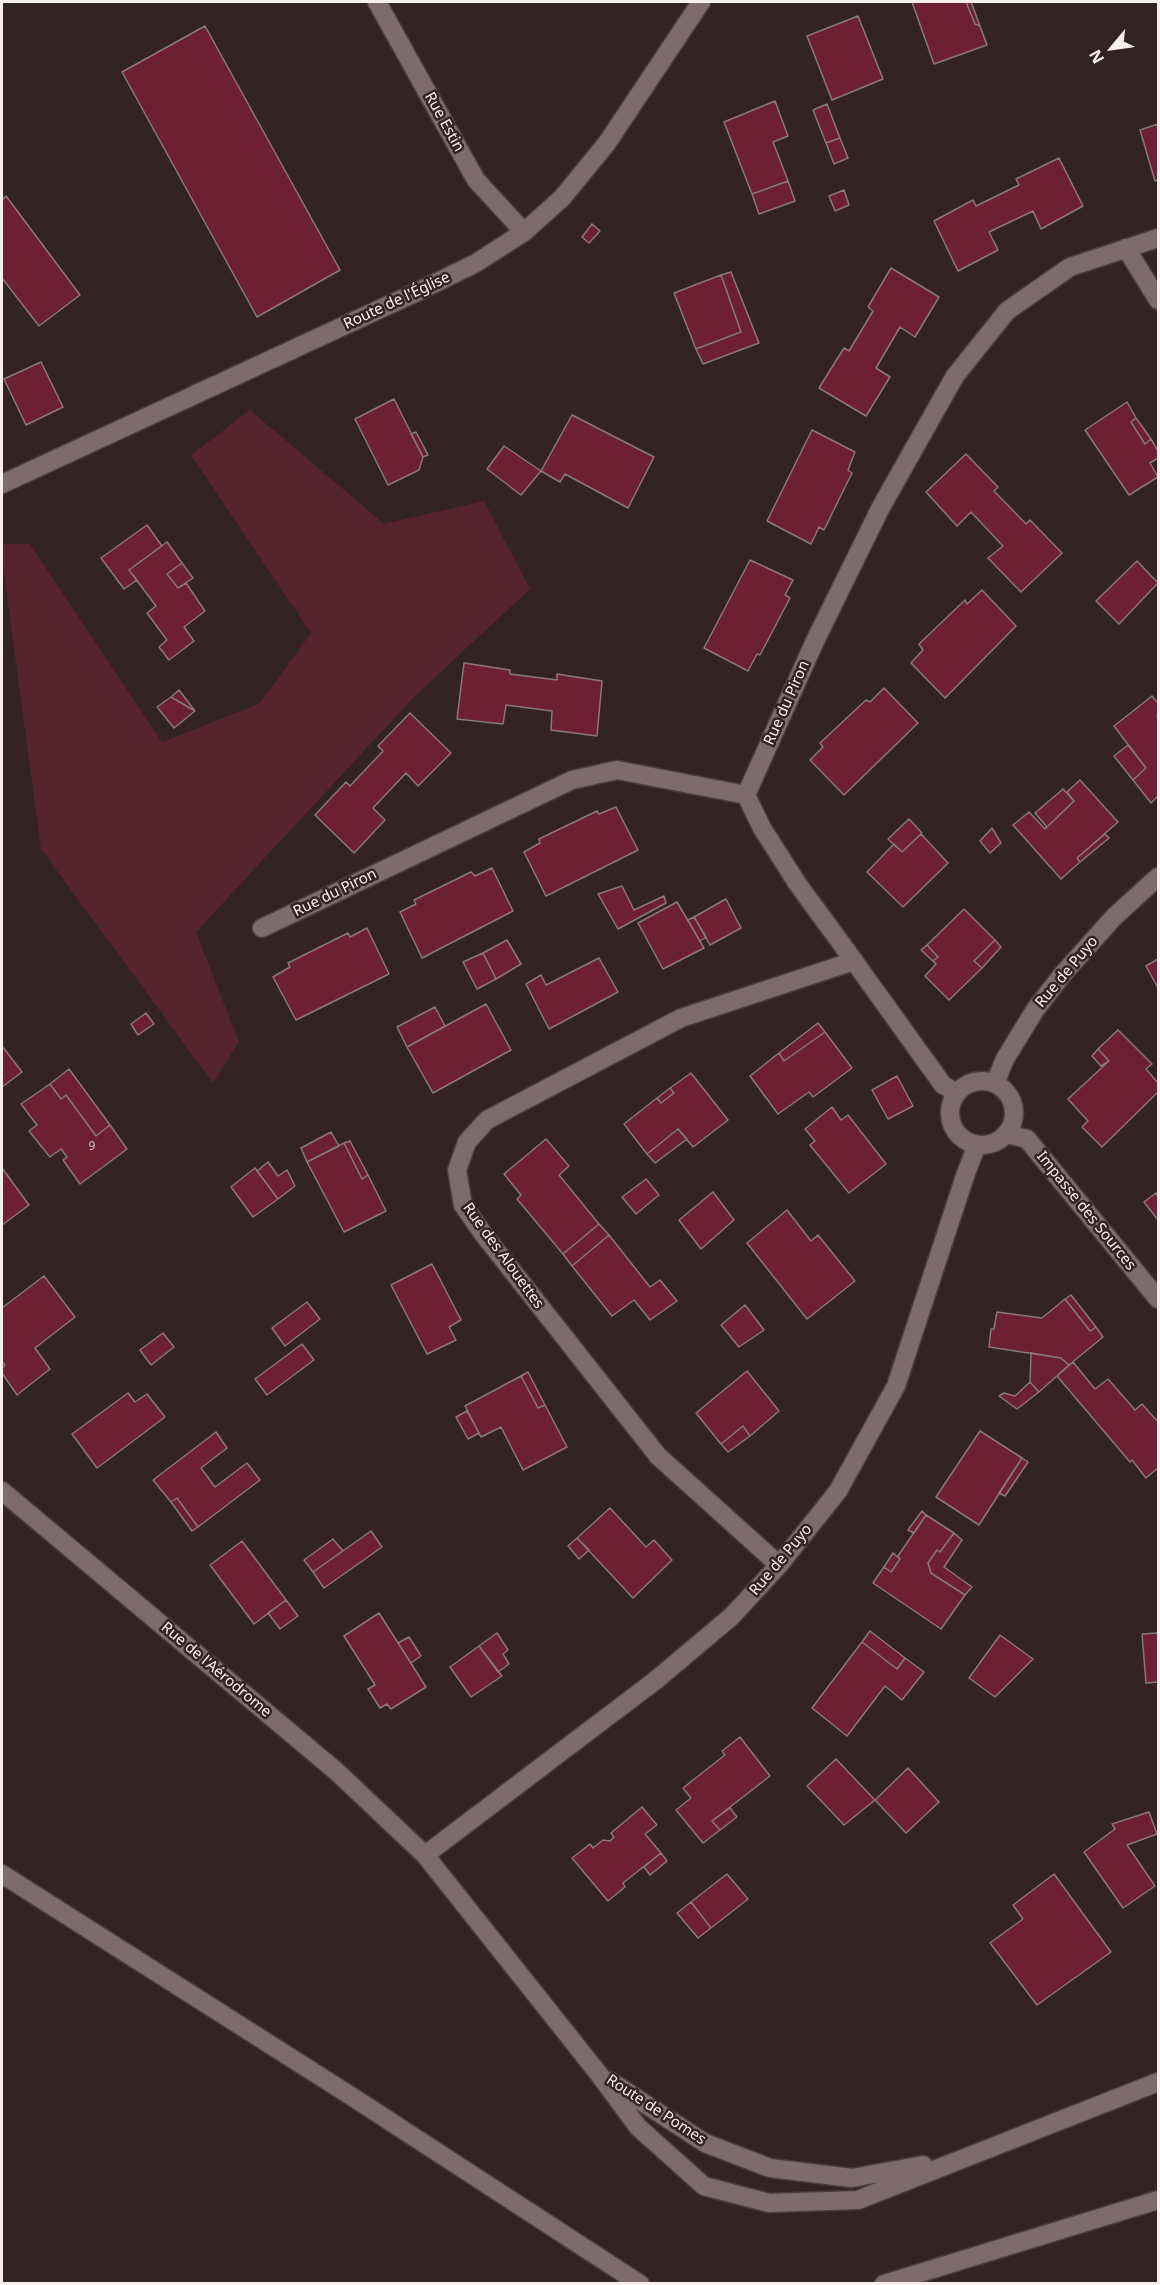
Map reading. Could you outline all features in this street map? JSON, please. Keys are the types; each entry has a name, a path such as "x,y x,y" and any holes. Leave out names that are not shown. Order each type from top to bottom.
{"street":[{"name":"Rue Estin","path":"377,2 476,180 524,232"},
{"name":"Route de l'Église","path":"2,484 419,291 476,263 524,232 562,198 607,143 700,2"},
{"name":"Rue du Piron","path":"262,928 572,780 617,770 746,795 815,641 881,507 955,376 1007,311 1070,267 1158,238"},
{"path":"1126,248 1158,300"},
{"path":"746,795 762,828 797,883 943,1084 957,1093"},
{"name":"Rue de Puyo","path":"995,1083 1005,1059 1029,1019 1062,975 1114,917 1158,877"},
{"name":"Rue des Alouettes","path":"779,1565 658,1456 565,1340 463,1205 457,1170 467,1142 488,1120 681,1018 854,961"},
{"path":"981,1080 995,1083 1010,1096 1015,1116 1007,1134 994,1143 977,1145 962,1138 952,1125 950,1108 957,1093 968,1084 981,1080"},
{"name":"Impasse des Sources","path":"1007,1134 1027,1139 1158,1299"},
{"name":"Rue de Puyo","path":"425,1855 656,1680 732,1616 779,1565 838,1491 896,1386 977,1145"},
{"name":"Rue de l'Aérodrome","path":"2,1491 336,1771 425,1855"},
{"name":"Route de Pomes","path":"425,1855 598,2073 638,2127 704,2186 769,2204 858,2200 1158,2082"},
{"path":"2,1874 640,2283"},
{"name":"Route de Pomes","path":"598,2073 705,2144 770,2168 852,2178 960,2159"},
{"path":"884,2283 1158,2200"}],"shaded area":[{"path":"250,410 384,524 484,501 530,589 414,697 196,932 239,1042 213,1083 41,849 2,559 2,544 30,544 162,742 259,704 311,633 191,455"}],"building":[{"path":"912,2 966,2 975,24 980,26 987,45 934,64"},
{"path":"966,2 971,2 980,26 975,24"},
{"path":"858,16 883,79 832,100 807,36"},
{"path":"205,26 340,270 257,317 122,72"},
{"path":"775,101 788,136 773,142 788,181 752,194 724,122"},
{"path":"827,104 840,138 826,143 813,110"},
{"path":"1158,124 1158,180 1155,181 1140,130"},
{"path":"840,138 848,158 834,164 826,143"},
{"path":"1059,158 1083,206 1041,229 1033,211 989,232 998,250 958,271 934,221 973,200 976,206 1019,185 1016,179"},
{"path":"788,181 795,201 759,214 752,194"},
{"path":"844,190 849,205 835,211 829,196"},
{"path":"6,196 80,295 39,326 2,278 2,200"},
{"path":"592,224 600,231 589,243 582,237"},
{"path":"891,268 939,297 915,337 900,327 876,368 890,377 866,416 819,388 844,348 849,351 873,311 868,307"},
{"path":"731,272 759,343 703,364 696,349 741,332 721,275"},
{"path":"721,275 741,332 696,349 674,293"},
{"path":"41,362 63,407 26,425 4,379"},
{"path":"394,399 423,457 419,470 388,485 355,419"},
{"path":"1127,402 1136,418 1131,422 1145,444 1151,439 1158,451 1158,458 1150,463 1158,477 1129,495 1085,430"},
{"path":"572,415 654,457 628,508 565,474 560,482 541,471"},
{"path":"1136,418 1151,439 1145,444 1131,422"},
{"path":"812,430 855,452 848,470 852,473 824,530 819,527 811,544 767,521"},
{"path":"416,432 428,455 423,457 411,434"},
{"path":"504,446 541,471 521,495 487,469"},
{"path":"966,454 998,487 994,491 1026,524 1030,520 1062,553 1021,592 988,558 1003,546 971,512 957,526 926,492"},
{"path":"147,525 162,546 129,570 137,580 124,589 101,558"},
{"path":"167,542 182,563 167,574 178,588 186,583 205,611 184,627 194,641 169,660 159,647 167,640 147,613 156,606 129,570"},
{"path":"750,560 793,580 785,595 790,598 760,655 757,654 748,671 704,648"},
{"path":"1137,561 1158,583 1119,624 1096,601"},
{"path":"182,563 193,578 178,588 167,574"},
{"path":"982,590 1016,626 945,698 911,663 923,650 919,644 965,600 967,604"},
{"path":"464,663 510,670 510,674 557,680 557,674 602,681 597,736 551,730 552,711 506,705 503,724 457,719"},
{"path":"884,688 918,723 844,795 810,760 823,747 820,743 866,700 870,702"},
{"path":"179,690 195,711 171,697"},
{"path":"1152,696 1158,703 1158,796 1151,803 1133,780 1146,768 1114,726"},
{"path":"171,697 195,711 174,728 157,707"},
{"path":"410,713 451,753 418,786 406,773 373,808 385,820 354,853 315,815 346,782 350,786 383,751 378,746"},
{"path":"1128,745 1146,768 1133,780 1114,756"},
{"path":"1080,780 1118,822 1077,858 1080,862 1061,879 1013,825 1029,812 1045,829 1074,801 1067,792"},
{"path":"1063,789 1074,801 1047,827 1035,813"},
{"path":"616,807 638,850 546,896 524,852 540,843 539,839 597,811 599,814"},
{"path":"909,819 922,833 902,852 888,839"},
{"path":"992,828 1001,843 990,853 980,841"},
{"path":"921,834 948,863 903,907 867,872 894,844 902,852"},
{"path":"1105,834 1109,838 1080,862 1077,858"},
{"path":"492,868 513,911 422,958 400,912 416,904 414,900 471,872 475,876"},
{"path":"622,886 634,910 664,896 666,903 618,929 598,894"},
{"path":"726,899 741,928 710,945 694,917"},
{"path":"677,902 704,948 663,969 638,923"},
{"path":"964,909 995,940 974,961 982,968 949,1000 925,976 936,964 933,961 938,957 927,945"},
{"path":"694,917 706,937 700,941 688,920"},
{"path":"367,928 389,974 296,1020 273,977 290,967 288,963 348,933 350,937"},
{"path":"507,940 521,964 496,979 483,953"},
{"path":"995,940 1001,947 982,968 974,961"},
{"path":"927,945 938,957 933,961 921,950"},
{"path":"483,953 496,979 477,989 463,962"},
{"path":"599,958 618,992 549,1029 526,984 541,975 546,985"},
{"path":"1158,959 1158,988 1146,966"},
{"path":"486,1004 511,1050 433,1093 407,1047"},
{"path":"435,1007 445,1026 407,1047 397,1027"},
{"path":"146,1013 154,1024 138,1035 131,1024"},
{"path":"818,1023 825,1032 784,1061 779,1053"},
{"path":"1118,1030 1152,1064 1146,1069 1158,1083 1158,1092 1102,1147 1082,1127 1088,1121 1068,1099 1109,1061 1098,1049"},
{"path":"825,1032 852,1068 813,1097 809,1092 778,1114 750,1076 779,1053 784,1061"},
{"path":"2,1046 22,1072 2,1087"},
{"path":"1098,1049 1109,1061 1101,1066 1092,1056"},
{"path":"69,1069 110,1125 96,1136 66,1095 61,1099 50,1084"},
{"path":"691,1073 728,1120 693,1147 678,1129 647,1154 624,1124 657,1098 661,1103 674,1093 670,1088"},
{"path":"897,1076 913,1106 888,1119 872,1090"},
{"path":"50,1084 61,1099 66,1095 96,1136 110,1125 127,1149 80,1184 63,1160 67,1157 61,1149 50,1157 29,1131 37,1125 21,1104"},
{"path":"670,1088 674,1093 661,1103 657,1098"},
{"path":"832,1107 841,1120 848,1115 886,1164 849,1193 810,1145 815,1141 805,1129"},
{"path":"678,1129 687,1139 655,1163 647,1154"},
{"path":"331,1132 339,1146 307,1162 301,1148"},
{"path":"546,1139 569,1166 559,1175 599,1224 563,1254 517,1199 521,1195 504,1174"},
{"path":"350,1141 368,1175 362,1179 344,1143"},
{"path":"344,1143 362,1179 368,1175 386,1211 344,1232 307,1162"},
{"path":"268,1162 278,1176 287,1170 295,1186 278,1199 257,1171"},
{"path":"2,1168 29,1205 2,1225"},
{"path":"255,1168 278,1199 253,1217 231,1187"},
{"path":"646,1179 659,1195 636,1214 622,1197"},
{"path":"713,1192 734,1220 701,1249 679,1220"},
{"path":"1156,1193 1158,1197 1158,1220 1144,1202"},
{"path":"787,1210 811,1241 818,1235 855,1281 807,1319 747,1243"},
{"path":"599,1224 609,1235 572,1266 563,1254"},
{"path":"609,1235 650,1287 660,1280 677,1301 650,1320 634,1300 612,1316 572,1266"},
{"path":"432,1264 461,1320 449,1327 456,1340 427,1354 391,1285"},
{"path":"44,1276 75,1317 35,1348 50,1369 17,1395 2,1373 5,1365 2,1361 2,1308"},
{"path":"1071,1295 1096,1327 1090,1331 1065,1299"},
{"path":"1065,1299 1090,1331 1096,1327 1103,1337 1069,1365 1061,1358 989,1347 991,1329 994,1329 997,1312 1042,1318"},
{"path":"307,1302 320,1319 285,1346 272,1328"},
{"path":"745,1305 764,1330 739,1347 721,1325"},
{"path":"163,1333 174,1347 151,1365 140,1350"},
{"path":"302,1344 314,1360 267,1395 255,1379"},
{"path":"1031,1353 1061,1358 1069,1365 1039,1392 1030,1382"},
{"path":"1073,1362 1095,1389 1108,1379 1135,1410 1142,1404 1158,1422 1158,1468 1146,1478 1057,1376"},
{"path":"747,1371 779,1411 750,1436 743,1426 721,1444 696,1413"},
{"path":"528,1372 545,1405 538,1408 521,1376"},
{"path":"521,1376 538,1408 545,1405 567,1447 523,1470 501,1427 481,1437 465,1406"},
{"path":"1030,1382 1039,1392 1017,1409 999,1396 1004,1393 1015,1396"},
{"path":"128,1393 135,1402 147,1394 165,1417 97,1468 72,1434"},
{"path":"467,1411 479,1433 468,1439 456,1417"},
{"path":"743,1426 750,1436 728,1452 721,1444"},
{"path":"980,1431 1022,1458 979,1525 936,1497"},
{"path":"216,1432 227,1448 201,1468 215,1487 247,1463 260,1480 198,1527 177,1498 171,1502 153,1480"},
{"path":"1022,1458 1028,1462 1005,1496 999,1493"},
{"path":"177,1498 198,1527 192,1531 171,1502"},
{"path":"610,1508 646,1547 654,1540 672,1560 633,1598 577,1538"},
{"path":"922,1511 926,1515 914,1533 908,1530"},
{"path":"926,1515 954,1533 940,1552 937,1550 928,1563 931,1573 965,1595 941,1629 873,1583 884,1567 891,1572 900,1559 898,1556"},
{"path":"371,1531 382,1547 324,1588 313,1572"},
{"path":"954,1533 962,1540 944,1567 972,1587 965,1595 931,1573 928,1563 937,1550 940,1552"},
{"path":"577,1538 589,1550 579,1559 568,1546"},
{"path":"333,1539 343,1551 313,1572 304,1560"},
{"path":"242,1541 286,1600 254,1624 210,1565"},
{"path":"893,1553 900,1559 891,1572 884,1567"},
{"path":"286,1600 298,1616 280,1629 268,1613"},
{"path":"379,1613 426,1687 391,1709 387,1704 380,1708 368,1689 375,1685 344,1636"},
{"path":"870,1631 905,1658 897,1669 862,1642"},
{"path":"497,1633 508,1650 503,1654 509,1664 498,1672 479,1646"},
{"path":"1158,1633 1158,1682 1146,1683 1142,1634"},
{"path":"1000,1635 1033,1659 995,1697 969,1678"},
{"path":"409,1637 421,1656 411,1663 398,1643"},
{"path":"862,1642 897,1669 905,1658 924,1672 902,1700 885,1686 847,1736 812,1708"},
{"path":"479,1646 502,1676 471,1697 450,1667"},
{"path":"740,1737 770,1776 712,1821 720,1830 703,1843 676,1810 691,1798 683,1788 725,1755 722,1751"},
{"path":"836,1759 875,1800 844,1825 807,1786"},
{"path":"908,1768 939,1802 906,1833 875,1800"},
{"path":"642,1807 657,1825 645,1834 661,1853 623,1883 625,1887 608,1901 572,1858 590,1844 593,1848 603,1840 610,1841 614,1837 611,1833"},
{"path":"730,1808 737,1817 720,1830 712,1821"},
{"path":"1149,1812 1157,1834 1127,1845 1155,1886 1123,1908 1084,1852 1115,1829 1112,1824"},
{"path":"661,1853 667,1861 650,1875 644,1867"},
{"path":"727,1874 748,1899 711,1928 691,1902"},
{"path":"1054,1874 1111,1952 1037,2005 990,1943 1023,1919 1013,1905"},
{"path":"691,1902 711,1928 698,1938 677,1913"}]}
